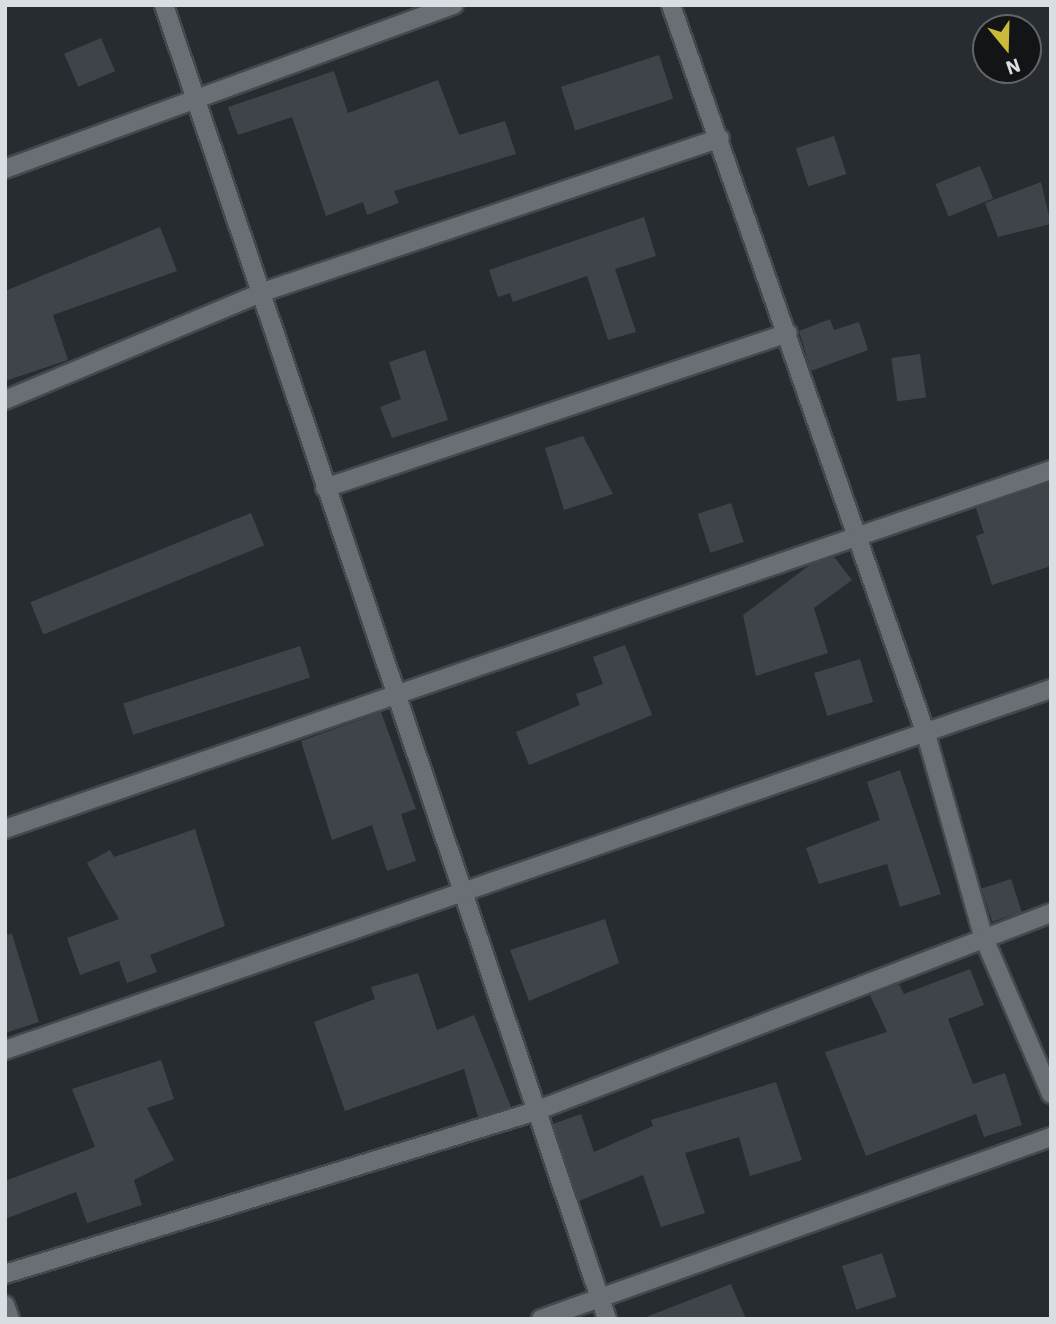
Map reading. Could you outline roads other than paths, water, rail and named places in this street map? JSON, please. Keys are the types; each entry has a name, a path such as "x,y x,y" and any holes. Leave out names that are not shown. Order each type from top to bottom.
{"street":[{"path":"164,5 194,99 263,292 325,488 400,695 464,887 533,1112 607,1319"},
{"path":"5,169 454,5"},
{"path":"671,5 859,534 926,734 983,936 1051,1094"},
{"path":"5,400 263,292 720,138"},
{"path":"325,488 788,333"},
{"path":"5,829 1051,470"},
{"path":"5,1050 464,887 926,734 1051,689"},
{"path":"5,1274 533,1112 983,936 1051,913"},
{"path":"541,1319 1051,1137"},
{"path":"5,1305 10,1319"}]}
